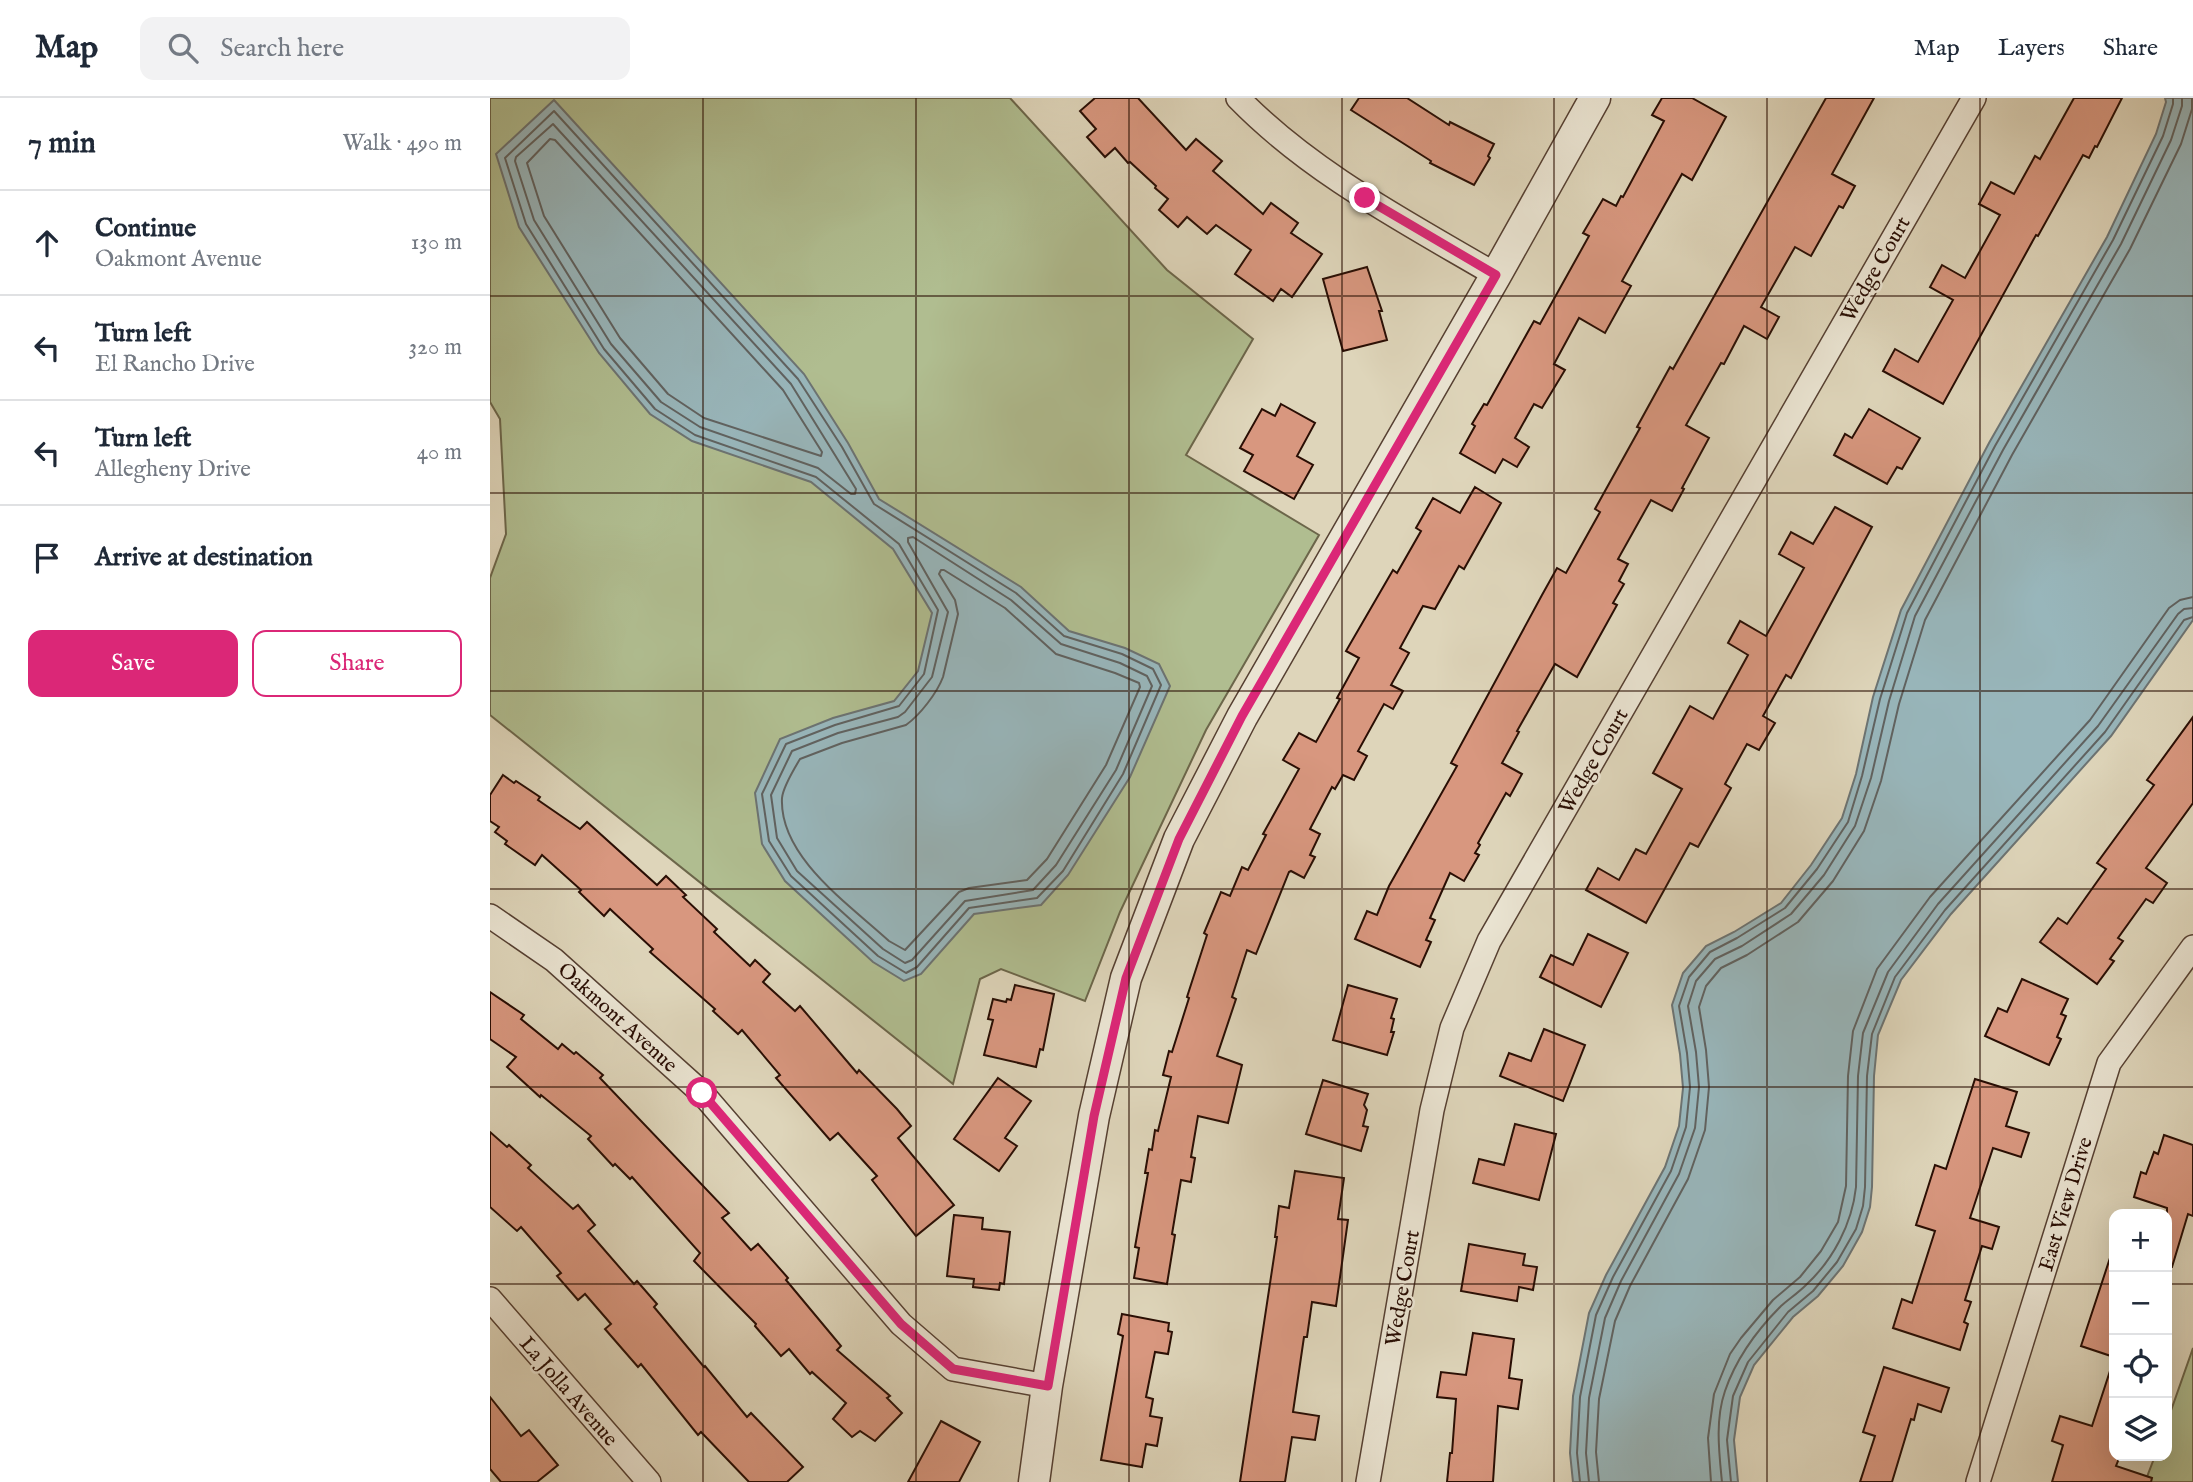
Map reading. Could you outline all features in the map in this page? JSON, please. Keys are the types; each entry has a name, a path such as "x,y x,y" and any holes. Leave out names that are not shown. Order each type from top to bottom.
{"street":[{"path":"1238,98 1259,120 1300,154 1365,198 1496,275"},
{"path":"1034,1482 1094,1116 1126,978 1179,839 1242,716 1595,98"},
{"name":"Wedge Court","path":"1368,1482 1432,1110 1452,1028 1489,941 1974,98"},
{"name":"Oakmont Avenue","path":"490,916 554,960 702,1093 901,1324 953,1369 1048,1386"},
{"name":"East View Drive","path":"1978,1482 2109,1063 2193,947"},
{"name":"La Jolla Avenue","path":"490,1299 649,1482"}],"green space":[{"path":"490,98 1010,98 1167,270 1253,339 1186,455 1319,535 1206,730 1120,912 1085,1001 1001,969 980,979 953,1084 490,715 490,578 506,534 500,419 490,402"},
{"path":"2193,1348 2193,1482 2145,1482 2153,1461 2172,1461 2172,1408"}],"water":[{"path":"2165,98 2193,98 2193,620 2111,736 1951,914 1901,980 1878,1035 1874,1076 1872,1187 1870,1207 1862,1232 1843,1266 1818,1296 1793,1317 1754,1365 1740,1397 1734,1440 1738,1482 1573,1482 1570,1453 1573,1396 1589,1313 1606,1275 1665,1167 1679,1126 1683,1088 1672,1005 1683,973 1706,946 1781,903 1811,865 1842,818 1856,774 1873,697 1901,610 1989,443 2107,237 2156,134"},
{"path":"554,100 804,374 848,443 879,499 1021,587 1069,631 1125,648 1159,664 1170,686 1130,777 1068,875 1041,905 974,914 921,974 904,981 873,962 785,881 762,844 755,793 780,739 833,718 894,701 918,671 932,613 893,549 811,482 692,441 650,414 599,353 519,227 496,154"}],"building":[{"path":"1095,98 1138,98 1186,150 1196,139 1222,161 1213,171 1263,214 1271,203 1298,223 1291,233 1322,254 1292,297 1281,289 1273,301 1235,274 1251,250 1216,225 1207,234 1187,217 1178,227 1159,210 1168,199 1156,186 1128,163 1115,148 1105,157 1087,137 1096,129 1080,111"},
{"path":"1359,98 1407,98 1449,125 1450,122 1494,144 1488,156 1490,158 1474,185 1430,163 1431,161 1351,110"},
{"path":"1662,98 1692,98 1726,117 1692,180 1682,174 1622,281 1631,286 1605,333 1579,318 1554,364 1565,370 1542,408 1534,404 1515,438 1529,447 1517,467 1503,459 1495,473 1460,453 1475,426 1472,424 1484,404 1487,405 1534,321 1540,324 1589,236 1583,233 1603,199 1616,206 1621,196 1623,197 1664,121 1652,115"},
{"path":"1826,98 1874,98 1832,174 1855,186 1843,208 1839,206 1811,256 1795,247 1761,307 1779,317 1767,339 1744,326 1686,425 1709,438 1682,488 1684,489 1672,511 1651,500 1618,559 1628,564 1619,581 1624,584 1613,603 1617,605 1577,677 1555,664 1517,731 1519,732 1502,763 1522,774 1510,796 1506,793 1478,843 1480,845 1475,853 1479,855 1464,881 1450,873 1430,918 1435,920 1426,940 1431,942 1420,967 1355,939 1367,911 1377,915 1389,886 1457,766 1451,763 1542,595 1557,568 1566,573 1600,512 1595,509 1640,428 1637,427 1670,367 1673,369"},
{"path":"2074,98 2122,98 2097,147 2095,146 2089,158 2083,155 2038,236 2036,235 1943,404 1883,371 1895,349 1918,362 1953,300 1930,287 1942,265 1965,278 2000,215 1979,204 1991,182 2014,194 2035,156 2040,159"},
{"path":"1367,267 1382,311 1379,311 1387,340 1343,351 1323,279"},
{"path":"1281,404 1315,423 1297,456 1313,465 1294,499 1244,471 1253,455 1240,448 1262,409 1275,416"},
{"path":"1869,409 1920,438 1902,469 1897,467 1887,484 1834,455 1845,434 1852,438"},
{"path":"1475,487 1501,503 1464,569 1459,566 1435,609 1423,606 1400,648 1409,653 1391,685 1403,691 1393,709 1384,704 1358,751 1367,756 1354,780 1343,775 1335,789 1332,787 1310,829 1320,834 1310,855 1315,857 1304,878 1289,872 1256,954 1247,950 1232,997 1236,999 1217,1056 1242,1065 1228,1123 1198,1116 1191,1157 1195,1158 1191,1182 1181,1180 1167,1284 1134,1278 1139,1248 1135,1247 1148,1173 1145,1173 1149,1149 1152,1150 1155,1130 1158,1131 1171,1077 1163,1075 1189,998 1187,997 1207,935 1204,933 1221,892 1230,896 1242,867 1248,870 1266,835 1263,834 1299,769 1283,760 1299,733 1316,742 1359,658 1346,651 1393,570 1397,573 1421,531 1416,528 1433,498 1460,513"},
{"path":"1835,507 1872,527 1791,678 1786,675 1763,716 1775,723 1759,750 1747,744 1725,784 1731,788 1698,847 1690,843 1646,923 1586,890 1598,868 1619,880 1636,849 1646,854 1682,789 1653,773 1690,706 1713,719 1748,655 1728,643 1740,621 1766,636 1804,568 1779,554 1791,532 1813,544"},
{"path":"2193,717 2193,803 2146,868 2167,883 2153,903 2146,899 2118,938 2123,941 2110,959 2114,961 2097,984 2040,942 2058,918 2067,924 2106,869 2097,863 2154,785 2147,780"},
{"path":"503,775 540,797 538,800 580,829 587,822 657,885 666,876 686,895 683,897 717,929 714,932 750,966 755,960 770,974 763,982 795,1011 800,1006 857,1073 859,1070 911,1126 898,1138 954,1205 916,1236 872,1180 877,1176 838,1133 830,1140 776,1078 780,1075 742,1030 738,1034 713,1011 715,1009 650,952 653,949 610,909 604,916 579,892 581,890 542,855 535,865 505,844 507,841 495,832 499,827 490,821 490,795"},
{"path":"1588,934 1628,953 1601,1007 1540,977 1551,955 1573,965"},
{"path":"2022,979 2068,999 2061,1014 2066,1016 2057,1037 2061,1039 2049,1065 1985,1036 1998,1008 2007,1012"},
{"path":"1015,985 1054,994 1043,1050 1040,1049 1036,1067 984,1055 993,1020 988,1019 993,999 1006,1002 1007,999 1011,1000"},
{"path":"1348,985 1397,999 1391,1018 1394,1019 1391,1032 1394,1032 1387,1055 1333,1040"},
{"path":"490,992 524,1015 521,1019 558,1049 562,1044 574,1054 576,1052 603,1075 600,1078 729,1213 722,1218 751,1250 758,1244 788,1278 786,1280 841,1346 837,1350 890,1396 887,1398 902,1413 875,1441 860,1431 852,1437 833,1419 846,1403 812,1372 810,1374 789,1349 781,1356 756,1324 694,1261 700,1253 632,1177 630,1179 615,1164 613,1166 588,1139 591,1136 541,1095 540,1097 507,1067 516,1057 490,1039"},
{"path":"1544,1029 1585,1045 1563,1101 1500,1076 1509,1053 1531,1061"},
{"path":"998,1078 1031,1101 1005,1138 1017,1146 999,1171 954,1139"},
{"path":"1975,1079 2017,1092 2006,1126 2029,1133 2021,1157 1993,1148 1970,1218 1999,1227 1992,1249 1982,1246 1965,1300 1971,1302 1964,1322 1968,1324 1960,1350 1893,1328 1902,1299 1912,1303 1935,1231 1916,1225 1935,1165 1946,1169"},
{"path":"1323,1080 1368,1094 1364,1105 1367,1110 1363,1126 1368,1127 1361,1151 1306,1134"},
{"path":"1515,1124 1556,1134 1539,1200 1473,1183 1479,1159 1504,1165"},
{"path":"490,1132 531,1165 528,1168 573,1209 578,1205 595,1225 588,1231 634,1284 637,1281 657,1304 654,1307 704,1367 747,1417 751,1413 803,1467 787,1482 749,1482 701,1432 698,1435 641,1364 638,1367 605,1329 611,1324 585,1294 578,1300 557,1276 561,1273 521,1227 517,1231 490,1207"},
{"path":"2164,1135 2193,1145 2193,1216 2188,1214 2172,1267 2172,1209 2134,1197 2141,1172 2146,1174 2154,1152 2158,1154"},
{"path":"1295,1171 1344,1178 1338,1219 1348,1220 1336,1306 1312,1302 1307,1337 1304,1337 1293,1412 1319,1416 1315,1440 1292,1437 1285,1482 1240,1482 1277,1237 1279,1206 1289,1208"},
{"path":"954,1215 983,1218 982,1229 1010,1232 1004,1284 1000,1283 999,1290 973,1287 974,1279 947,1276"},
{"path":"1469,1244 1525,1254 1523,1265 1537,1267 1533,1290 1519,1287 1517,1301 1461,1291"},
{"path":"2109,1261 2109,1355 2081,1346"},
{"path":"1122,1314 1169,1323 1168,1331 1172,1332 1168,1354 1155,1352 1146,1397 1153,1399 1150,1416 1162,1418 1157,1446 1146,1444 1142,1467 1101,1460 1123,1336 1118,1334"},
{"path":"1473,1333 1514,1339 1509,1378 1522,1380 1518,1409 1498,1406 1493,1482 1447,1482 1456,1399 1437,1397 1441,1372 1466,1375"},
{"path":"1884,1367 1949,1388 1941,1412 1918,1404 1892,1482 1860,1482 1875,1436 1863,1432"},
{"path":"2109,1374 2109,1461 2118,1461 2116,1466 2152,1478 2151,1482 2052,1482 2063,1445 2052,1441 2060,1416 2092,1426"},
{"path":"490,1397 521,1436 529,1430 558,1465 537,1482 501,1482 490,1469"},
{"path":"941,1421 980,1442 959,1482 908,1482"}],"route":[{"path":"702,1093 901,1324 953,1369 1048,1386 1094,1116 1126,978 1179,839 1242,716 1496,275 1365,198"}]}
